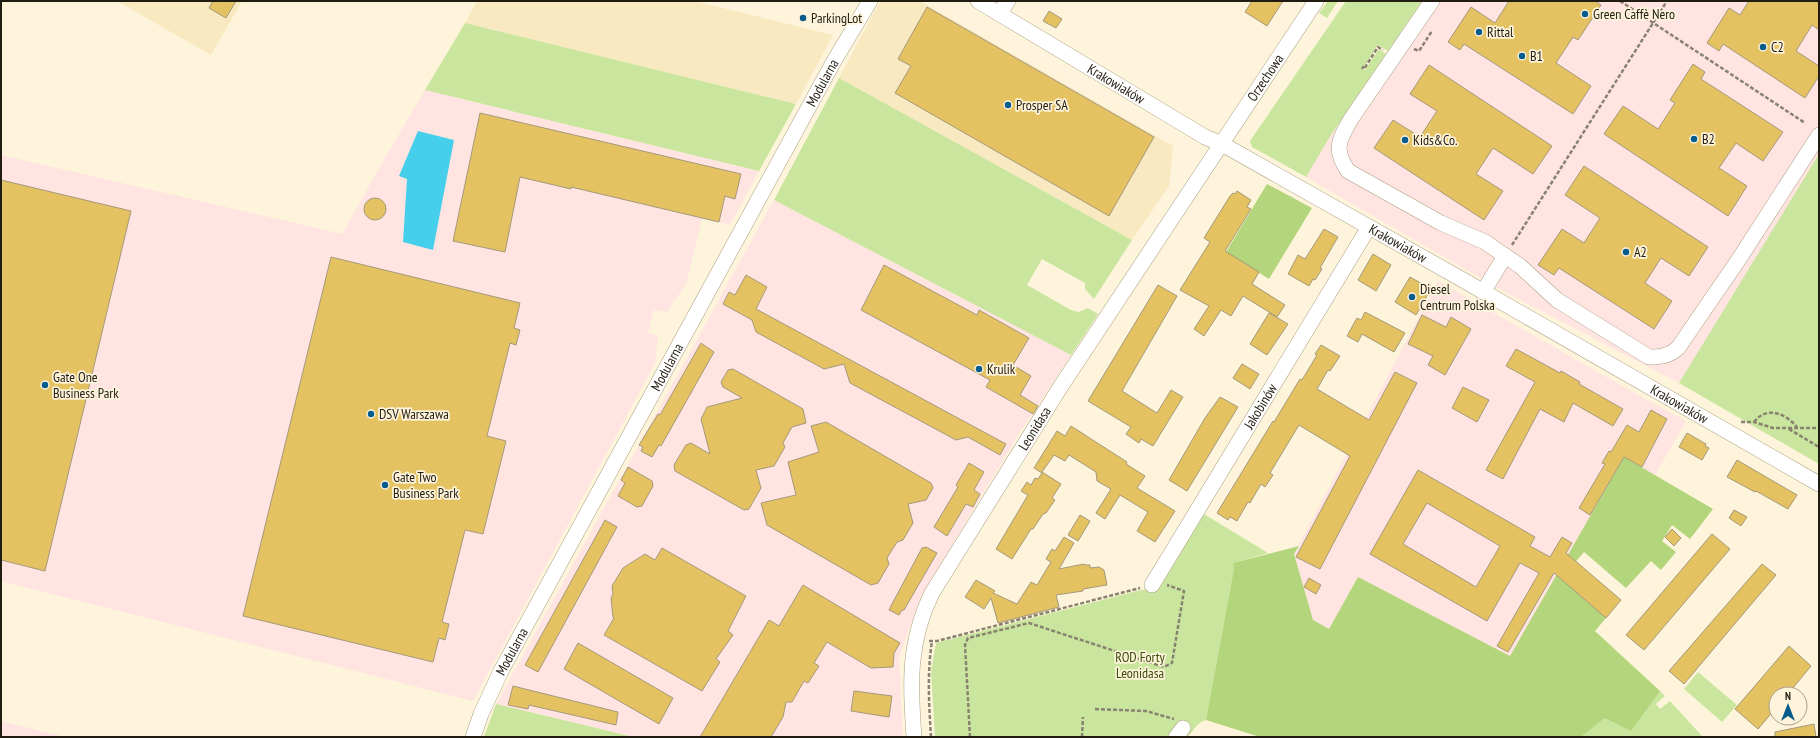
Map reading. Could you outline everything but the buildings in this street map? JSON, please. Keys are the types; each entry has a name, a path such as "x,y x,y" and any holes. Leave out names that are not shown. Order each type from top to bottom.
{"street":[{"name":"Modularna","path":"473,737 481,714 501,671 747,218 834,61 870,1"},
{"name":"Krakowiaków","path":"978,1 1205,137 1222,144 1369,227 1819,484"},
{"path":"999,14 1008,1"},
{"name":"Orzechowa","path":"1222,144 1313,7 1320,1"},
{"path":"1432,1 1351,119 1339,140 1340,160 1348,171 1441,223 1485,242 1520,266 1558,300 1649,357 1662,357 1671,354 1678,348 1739,259 1819,135"},
{"name":"Leonidasa","path":"914,737 911,677 915,640 922,616 932,594 1081,354 1222,144"},
{"name":"Jakobinów","path":"1157,584 1369,227"},
{"path":"1484,292 1505,256"}],"path":[{"path":"1620,1 1805,123"},
{"path":"1505,256 1667,1"},
{"path":"1418,51 1432,31"},
{"path":"1362,69 1364,69 1378,47 1384,50"},
{"path":"1754,422 1757,418 1765,414 1775,413 1789,418 1797,427"},
{"path":"1741,422 1754,422 1773,428 1819,428"},
{"path":"1789,429 1819,447"},
{"path":"915,640 937,641 1157,584 1184,592 1172,663 1164,667 1029,623 968,638 965,644 970,737"},
{"path":"931,737 928,690 932,641"},
{"path":"1095,709 1146,711 1174,719 1180,721 1179,733"},
{"path":"1082,737 1083,718"}],"shaded area":[{"path":"117,1 242,1 211,55"},
{"path":"477,1 694,1 833,35 796,104 465,23"},
{"name":"Prosper SA","path":"880,1 920,1 1173,146 1169,186 1132,240 839,78"},
{"path":"1422,1 1819,1 1819,160 1679,383 1503,291 1306,177 1331,135"},
{"path":"425,90 759,171 730,225 702,218 686,284 667,312 654,310 648,333 658,336 655,363 473,701 1,581 1,155 342,234"},
{"path":"774,200 1071,355 1017,437 920,598 899,657 903,737 634,737 496,704"},
{"path":"1438,281 1686,421 1655,475 1624,458 1510,656 1358,577 1329,630 1313,620 1294,554"},
{"path":"1,721 66,737 1,737"}],"green space":[{"path":"1328,1 1338,1 1327,18 1319,13"},
{"path":"1346,1 1422,1 1388,51 1378,45 1364,67 1362,66 1361,68 1365,70 1379,49 1386,54 1331,135 1306,177 1252,147 1250,141"},
{"path":"465,23 796,104 759,171 425,90"},
{"path":"839,78 1132,240 1094,299 1085,289 1085,283 1042,259 1027,285 1071,310 1079,312 1088,308 1098,314 1071,355 774,200"},
{"path":"1819,154 1819,464 1679,383"},
{"path":"1267,184 1312,208 1269,279 1226,252"},
{"path":"1624,457 1713,509 1690,539 1672,525 1662,541 1676,552 1661,570 1651,561 1626,588 1584,552 1561,579 1606,618 1595,631 1660,691 1631,731 1605,718 1581,737 1260,737 1206,720 1234,568 1233,563 1299,546 1294,554 1313,620 1329,629 1358,577 1510,656"},
{"name":"ROD Forty Leonidasa","path":"1204,514 1268,553 1233,563 1234,568 1206,720 1197,725 1187,737 935,737 931,671 936,643 1137,591 1160,587"},
{"path":"1698,672 1737,705 1722,722 1684,689"},
{"path":"1660,691 1665,696 1656,704 1660,709 1670,701 1703,737 1581,737 1605,718"},
{"path":"496,704 634,737 484,737"}],"water":[{"path":"418,131 454,140 433,250 403,242 407,179 399,176"}],"place":[{"name":"Green Caffè Nero","path":"1585,14"},
{"name":"ParkingLot","path":"803,18"},
{"name":"Rittal","path":"1479,32"},
{"name":"C2","path":"1763,47"},
{"name":"B1","path":"1522,56"},
{"name":"Prosper SA","path":"1008,105"},
{"name":"B2","path":"1694,139"},
{"name":"Kids&Co.","path":"1405,140"},
{"name":"A2","path":"1626,252"},
{"name":"Diesel Centrum Polska","path":"1412,297"},
{"name":"Krulik","path":"979,369"},
{"name":"Gate One Business Park","path":"45,385"},
{"name":"DSV Warszawa","path":"371,414"},
{"name":"Gate Two Business Park","path":"385,485"}]}
